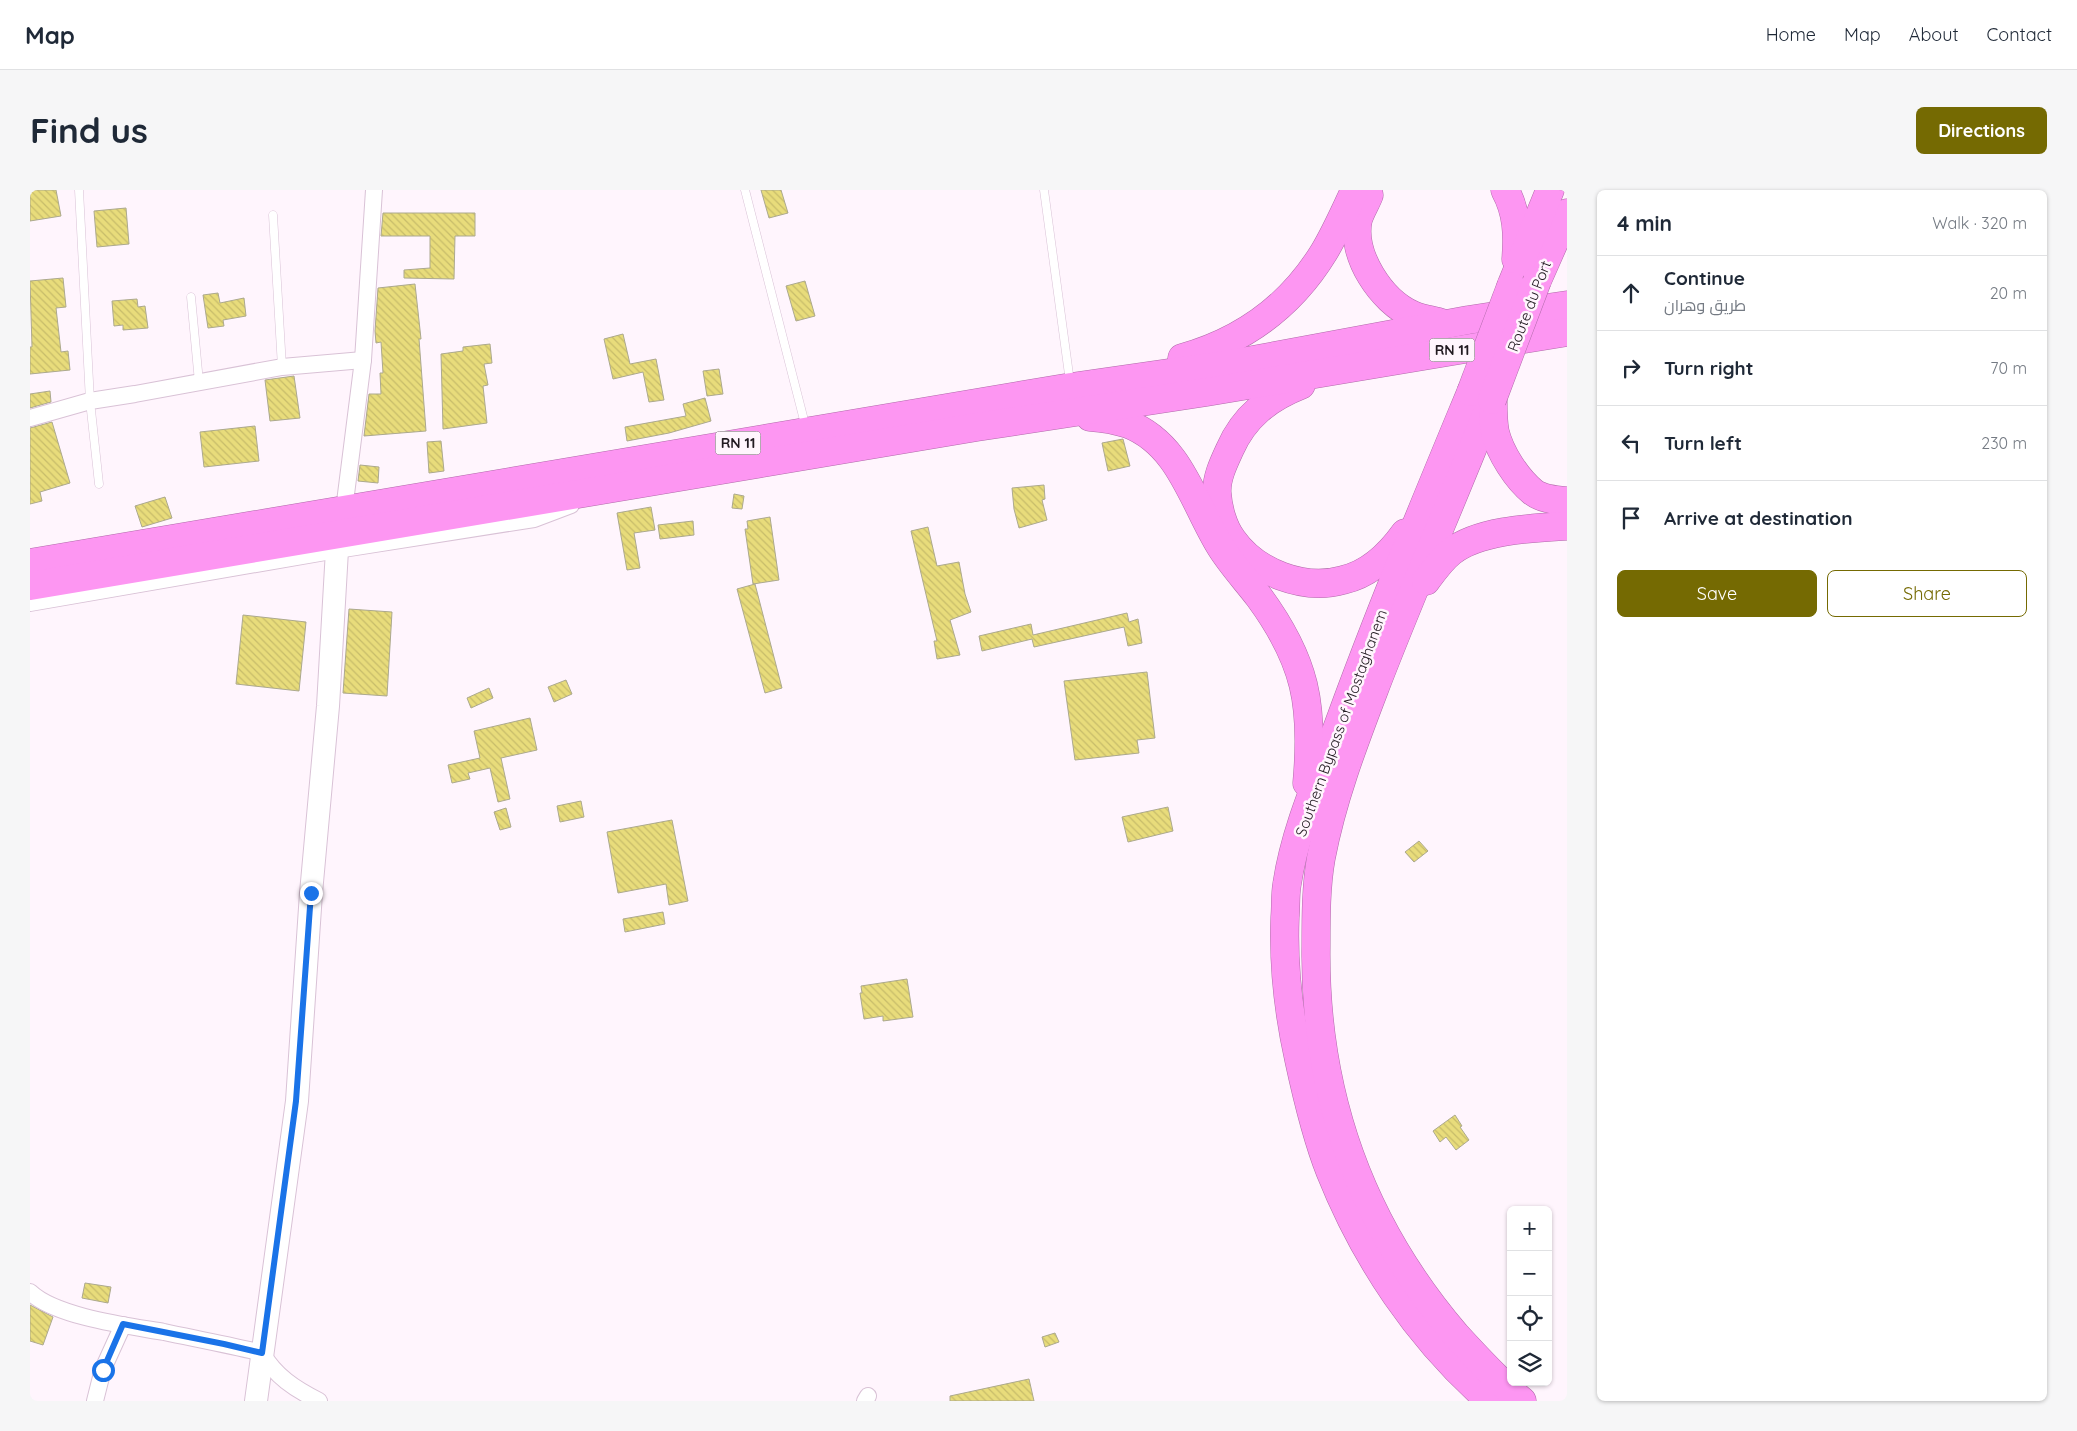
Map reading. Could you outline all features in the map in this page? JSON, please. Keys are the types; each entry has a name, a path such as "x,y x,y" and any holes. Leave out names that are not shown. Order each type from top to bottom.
{"highway":[{"path":"1079,385 1202,353 1228,342 1259,323 1286,300 1313,268 1337,230 1355,190"},
{"path":"1373,190 1358,219 1357,242 1367,267 1382,290 1395,304 1413,315 1446,324"},
{"path":"1505,190 1513,206 1517,227 1521,282"},
{"path":"1521,282 1550,190"},
{"name":"Route du Port","path":"1482,396 1521,282 1567,213"},
{"name":"RN 11","path":"30,563 1079,385 1231,364 1446,324 1567,306"},
{"name":"RN 11","path":"30,586 1067,413 1567,332"},
{"name":"RN 11","path":"1475,346 1567,341"},
{"path":"1337,370 1291,389 1265,403 1249,417 1235,438 1222,466 1217,491 1221,515 1232,539 1248,557 1274,573 1300,582 1324,584 1345,580 1362,573 1384,559 1424,506"},
{"path":"1482,396 1507,460 1520,478 1534,493 1553,500 1567,501"},
{"name":"Southern Bypass of Mostaghanem","path":"1482,396 1424,506 1365,650 1302,822 1287,884 1283,954 1288,1004 1309,1105 1330,1170 1351,1217 1374,1262 1406,1309 1441,1354 1490,1401"},
{"name":"Southern Bypass of Mostaghanem","path":"1482,396 1451,504 1404,611 1346,765 1321,859 1316,914 1315,990 1326,1070 1342,1137 1364,1193 1399,1258 1438,1314 1474,1355 1522,1401"},
{"path":"1067,413 1127,424 1145,433 1163,448 1177,466 1191,490 1220,547 1282,630 1293,652 1306,692 1310,713 1309,761 1302,822"},
{"path":"1404,611 1439,564 1452,551 1469,542 1496,534 1567,526"}],"main road":[{"path":"256,1401 296,1101 311,893 328,706 337,550"}],"street":[{"path":"344,510 363,360 374,190"},
{"path":"30,418 90,400 282,366 363,360"},
{"path":"30,604 337,550 534,519 618,488"},
{"path":"30,1292 37,1299 86,1318 262,1353 271,1369 297,1390 319,1401"},
{"path":"95,1401 103,1370 123,1324"}],"lane":[{"path":"79,190 90,400 99,484"},
{"path":"745,190 807,431"},
{"path":"1044,190 1079,385"},
{"path":"273,214 282,366"},
{"path":"191,297 199,382"}],"building":[{"path":"30,190 56,190 61,216 30,221"},
{"path":"761,190 781,190 788,213 769,218"},
{"path":"126,208 129,244 97,247 94,211"},
{"path":"383,213 475,213 475,236 455,236 454,279 404,278 404,270 430,268 430,236 381,236"},
{"path":"63,278 66,307 56,308 61,352 68,351 70,370 30,374 30,347 32,347 30,281"},
{"path":"805,281 815,316 796,321 786,286"},
{"path":"415,284 421,339 419,339 426,431 364,436 369,394 381,394 380,373 383,373 381,342 376,343 375,331 378,288"},
{"path":"218,293 220,303 244,298 246,316 223,320 224,326 208,328 203,295"},
{"path":"137,299 138,307 145,306 148,328 123,330 123,325 114,326 112,301"},
{"path":"623,334 630,364 656,359 664,400 649,402 643,372 613,379 604,339"},
{"path":"490,344 492,363 484,364 488,385 483,386 487,423 443,429 441,354 463,351 463,347"},
{"path":"719,369 723,394 707,396 703,371"},
{"path":"294,376 300,418 270,421 265,380"},
{"path":"50,391 51,402 30,408 30,394"},
{"path":"705,398 711,421 669,433 627,441 625,427 686,416 683,404"},
{"path":"52,422 70,483 40,492 42,501 30,504 30,428"},
{"path":"255,426 259,461 204,467 200,432"},
{"path":"1123,439 1130,466 1108,471 1102,443"},
{"path":"441,441 444,471 429,473 427,442"},
{"path":"360,465 379,467 378,483 358,481"},
{"path":"1044,485 1045,499 1042,500 1047,520 1019,528 1014,509 1012,488"},
{"path":"734,494 744,496 742,509 732,508"},
{"path":"165,497 172,518 142,527 135,506"},
{"path":"651,507 655,530 634,533 640,568 627,570 617,513"},
{"path":"770,517 779,580 753,584 745,529 748,529 747,521"},
{"path":"693,521 694,535 660,539 658,525"},
{"path":"928,527 937,566 959,562 965,594 971,612 950,620 960,655 937,659 934,641 937,641 911,531"},
{"path":"755,584 782,688 765,693 737,589"},
{"path":"349,609 392,612 387,696 343,693"},
{"path":"1127,613 1129,622 1138,619 1142,643 1128,646 1124,627 1034,647 1032,639 982,651 979,636 1031,624 1033,635"},
{"path":"243,615 306,622 299,691 236,684"},
{"path":"1147,672 1155,738 1137,740 1139,753 1075,760 1064,681"},
{"path":"566,680 572,694 554,702 548,687"},
{"path":"489,688 493,698 471,708 467,698"},
{"path":"530,718 537,750 501,758 510,799 498,802 490,768 468,773 470,779 452,783 448,765 480,758 474,731"},
{"path":"581,801 584,817 560,822 557,806"},
{"path":"1168,807 1173,831 1128,842 1122,817"},
{"path":"506,808 511,827 500,830 494,812"},
{"path":"672,820 688,901 669,905 666,884 618,893 607,832"},
{"path":"1419,841 1428,851 1414,862 1405,852"},
{"path":"663,912 665,924 625,932 623,919"},
{"path":"907,979 913,1017 883,1021 883,1016 864,1019 860,993 862,993 861,986"},
{"path":"1455,1115 1462,1126 1460,1127 1469,1140 1456,1150 1446,1137 1440,1142 1433,1131"},
{"path":"85,1283 111,1287 108,1303 82,1298"},
{"path":"30,1305 53,1317 43,1345 30,1341"},
{"path":"1055,1333 1059,1342 1045,1347 1042,1337"},
{"path":"1029,1379 1034,1401 950,1401 950,1396"}],"route":[{"path":"103,1370 123,1324 262,1353 296,1101 311,893"}]}
